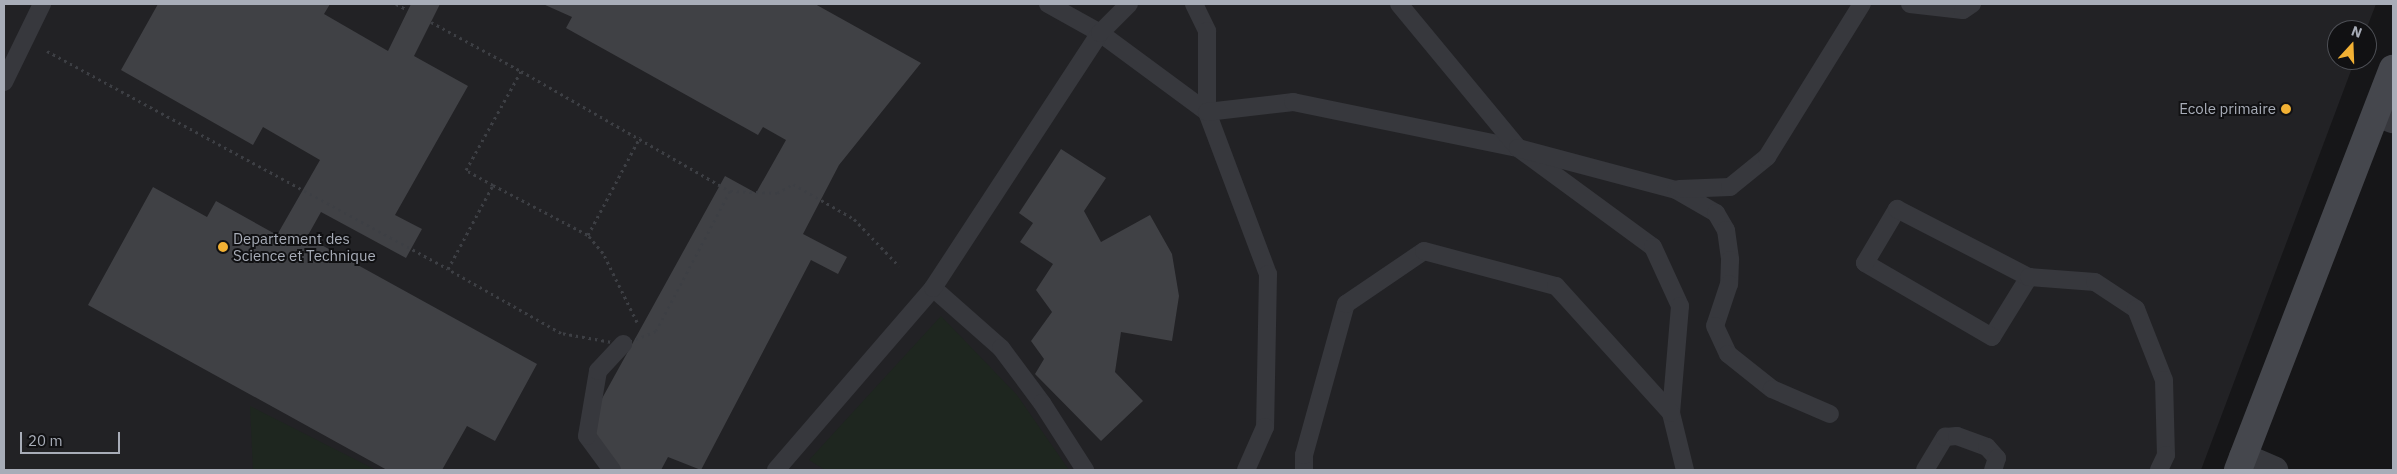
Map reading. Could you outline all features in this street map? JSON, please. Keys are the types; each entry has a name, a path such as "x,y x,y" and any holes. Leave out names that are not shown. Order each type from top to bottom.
{"main road":[{"path":"2240,464 2385,116 2393,70"}],"street":[{"path":"2240,464 2274,470"}],"lane":[{"path":"4,82 42,4"},
{"path":"1048,4 1100,33 1207,112 1293,102 1518,148 1676,190 1716,213 1726,230 1729,284 1716,326 1728,354 1772,389 1830,414"},
{"path":"779,470 933,288 1100,33 1129,4"},
{"path":"1194,4 1207,31 1207,112 1268,274 1265,427 1246,470"},
{"path":"1399,4 1518,148 1653,247 1680,306 1671,413 1685,470"},
{"path":"1676,190 1730,187 1767,157 1862,4"},
{"path":"1910,4 1963,10 1972,4"},
{"path":"2029,277 1992,337 1865,262 1897,209 2029,277 2095,282 2136,309 2164,380 2166,455 2159,470"},
{"path":"1304,470 1304,455 1346,304 1424,251 1556,286 1671,413"},
{"path":"933,288 1001,348 1042,403 1085,470"},
{"path":"612,470 587,436 598,371 623,344"},
{"path":"1926,470 1945,436 1957,436 1987,447 1997,458 1992,470"}],"path":[{"path":"396,4 408,10"},
{"path":"431,22 640,137 730,191 777,193 793,184 854,219 899,266"},
{"path":"24,39 448,269 561,333 623,344 656,331 730,191"},
{"path":"521,71 466,170 588,235 602,253 644,336"},
{"path":"588,235 640,137"},
{"path":"448,269 493,185"}],"shaded area":[{"path":"4,4 2376,4 2370,20 2327,20 2327,70 2351,70 2201,470 4,470"},
{"path":"941,316 1017,395 1069,470 825,470 809,460"},
{"path":"250,406 376,470 253,470"}],"building":[{"name":"Departement des Science et Technique","path":"158,4 330,4 324,14 388,51 411,4 440,4 414,56 468,86 395,215 422,229 406,258 321,212 307,237 537,364 495,441 467,426 442,470 387,470 88,305 153,187 207,217 216,201 277,235 320,160 263,127 253,145 121,70"},
{"path":"543,4 815,4 921,63 839,165 803,234 847,257 838,274 811,260 701,470 668,457 661,470 613,470 589,422 725,176 756,193 786,140 763,127 758,135 566,28 572,17"},
{"path":"1061,149 1106,178 1084,211 1101,242 1150,215 1172,254 1179,296 1172,341 1121,332 1115,372 1143,401 1101,441 1035,374 1044,359 1031,341 1052,312 1036,290 1053,264 1020,242 1033,223 1019,213"}],"place":[{"name":"Ecole primaire","path":"2286,109"},
{"name":"Departement des Science et Technique","path":"223,247"}]}
